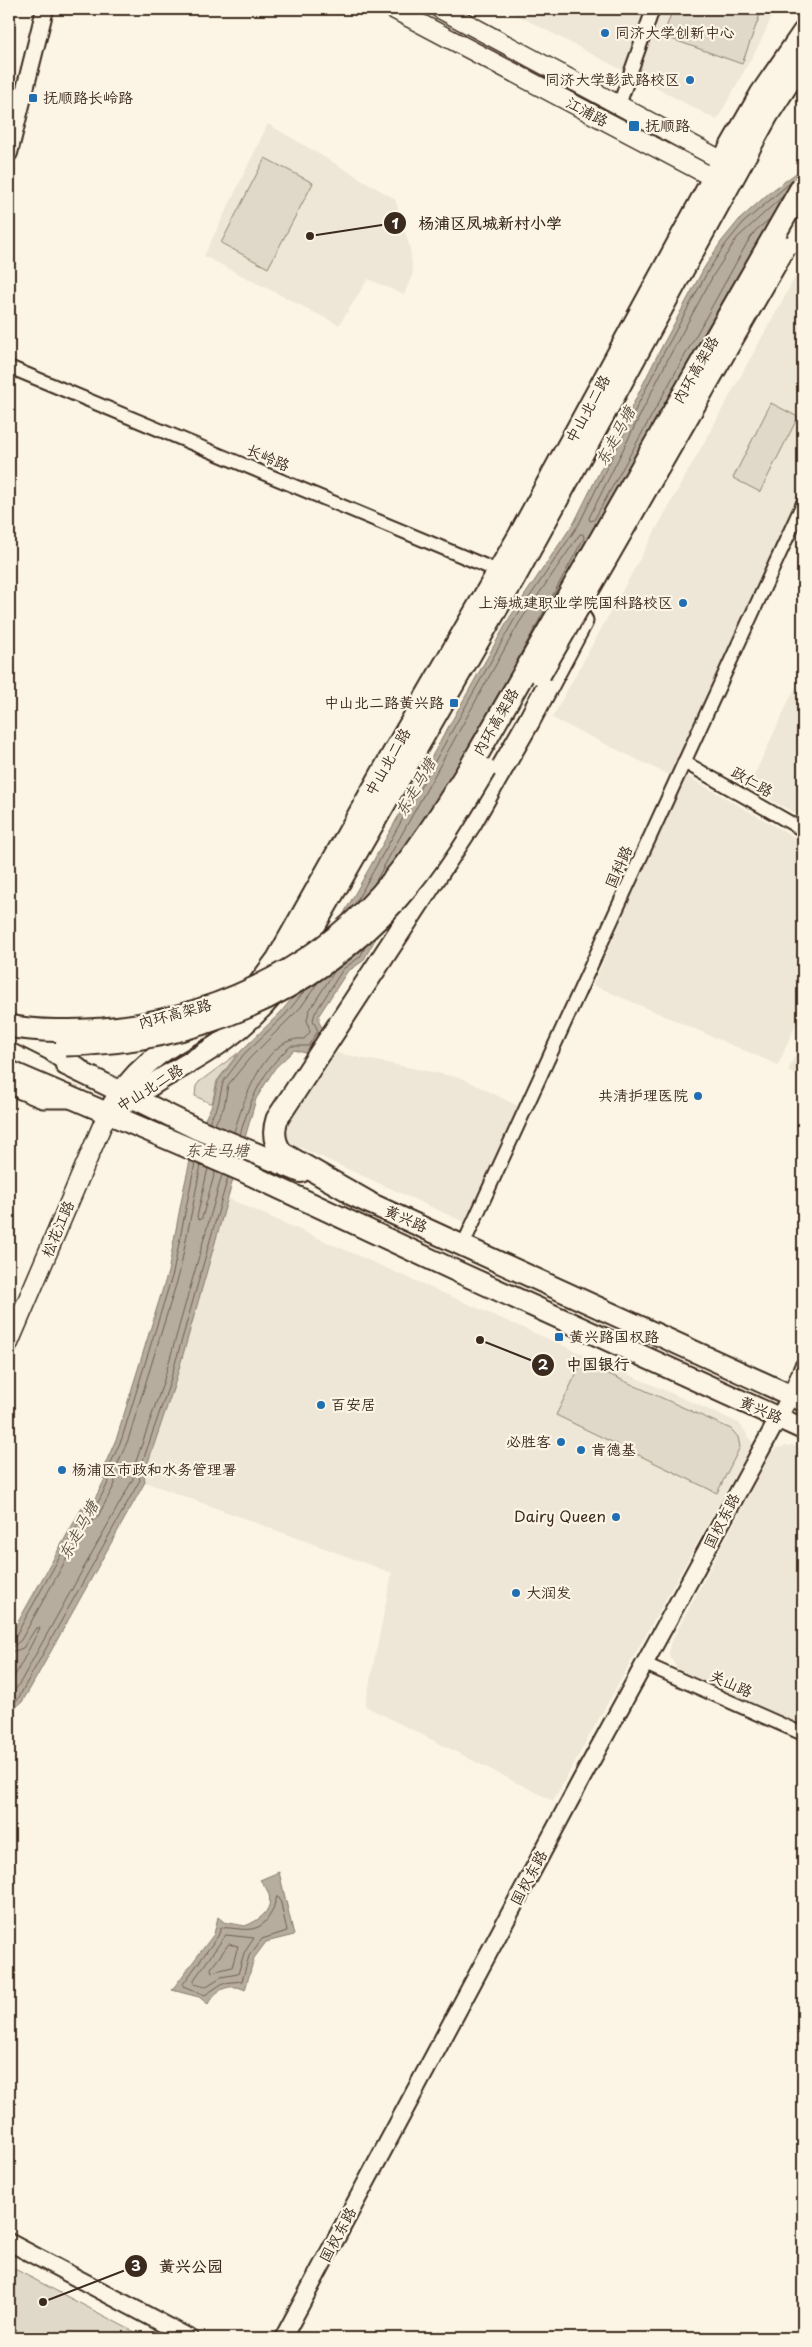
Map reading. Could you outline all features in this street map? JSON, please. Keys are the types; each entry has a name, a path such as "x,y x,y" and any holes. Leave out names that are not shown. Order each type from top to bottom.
{"highway":[{"name":"内环高架路","path":"9,1027 52,1031 87,1030 155,1022 200,1011 278,976 326,944 380,895 422,844 472,764 803,185"},
{"name":"内环高架路","path":"9,1040 54,1045 133,1041 195,1026 237,1013 289,988 327,962 364,931 396,900 458,816 803,214"},
{"path":"368,1202 293,1160 277,1147 274,1135 277,1119 460,840 504,767 704,399 721,357"},
{"path":"9,1027 51,1049 80,1071"},
{"path":"9,1083 43,1097 68,1097"}],"main road":[{"name":"江浦路","path":"392,9 726,174"},
{"name":"江浦路","path":"440,9 726,174"},
{"name":"中山北二路","path":"107,1114 126,1095 199,1059 227,1039 260,1011 279,988 726,174 761,93 803,32"},
{"name":"中山北二路","path":"726,174 803,61"},
{"name":"黄兴路","path":"9,1040 80,1071 197,1129 368,1202 797,1398"},
{"name":"黄兴路","path":"9,1071 240,1170 803,1429"},
{"name":"松花江路","path":"9,1343 107,1114"}],"street":[{"path":"9,153 45,9"},
{"path":"619,106 654,9"},
{"name":"长岭路","path":"9,367 507,575"},
{"name":"国科路","path":"463,1245 803,503"},
{"name":"政仁路","path":"684,762 803,830"},
{"name":"国权东路","path":"283,2338 776,1418 797,1398 803,1367"},
{"name":"关山路","path":"645,1664 803,1734"},
{"path":"9,2242 190,2338"}],"shaded area":[{"name":"同济大学彰武路校区","path":"506,9 775,9 762,39 717,120"},
{"path":"673,9 762,9 742,64 663,36"},
{"path":"268,124 395,199 410,248 413,273 404,295 368,279 339,325 204,256"},
{"path":"265,158 313,183 268,268 221,243"},
{"name":"上海城建职业学院国科路校区","path":"803,263 803,489 671,776 552,718"},
{"path":"771,403 798,417 760,492 733,478"},
{"path":"795,688 803,692 803,817 748,788"},
{"path":"685,775 803,842 803,1008 778,1065 593,985"},
{"path":"803,1037 803,1078 788,1071"},
{"path":"238,1053 217,1081 212,1104 195,1096 196,1086 199,1082"},
{"path":"336,1053 462,1078 520,1107 464,1222 286,1141 288,1125"},
{"path":"227,1198 739,1423 753,1443 553,1801 365,1706 392,1573 145,1482 144,1474 174,1386"},
{"path":"582,1362 731,1429 738,1437 740,1447 717,1493 556,1415"},
{"path":"792,1445 803,1450 803,1726 677,1669 669,1655 670,1644 770,1455 776,1448"},
{"path":"9,2266 146,2338 9,2338"}],"water":[{"name":"东走马塘","path":"803,168 803,211 770,232 363,961 347,972 319,1015 319,1022 324,1031 309,1054 294,1050 275,1068 256,1099 174,1386 144,1474 145,1482 31,1687 22,1702 9,1713 9,1638 82,1508 88,1512 105,1479 100,1476 117,1437 168,1272 195,1139 213,1103 218,1081 241,1051 281,1012 306,981 510,617 575,521 659,352 704,268 721,242 739,220 769,193"},
{"path":"279,1872 294,1935 266,1942 254,1958 245,1990 229,1987 219,1991 208,2004 199,1997 172,1990 214,1934 218,1917 224,1922 245,1926 265,1913 270,1901 266,1888 260,1880"}],"place":[{"name":"同济大学创新中心","path":"605,33"},
{"name":"同济大学彰武路校区","path":"690,80"},
{"name":"抚顺路长岭路","path":"33,98"},
{"name":"抚顺路","path":"634,126"},
{"name":"杨浦区凤城新村小学","path":"310,236"},
{"name":"上海城建职业学院国科路校区","path":"683,603"},
{"name":"中山北二路黄兴路","path":"454,703"},
{"name":"共清护理医院","path":"698,1096"},
{"name":"黄兴路国权路","path":"559,1337"},
{"name":"中国银行","path":"480,1340"},
{"name":"百安居","path":"321,1405"},
{"name":"必胜客","path":"561,1442"},
{"name":"肯德基","path":"581,1450"},
{"name":"杨浦区市政和水务管理署","path":"62,1470"},
{"name":"Dairy Queen","path":"616,1517"},
{"name":"大润发","path":"516,1593"},
{"name":"黄兴公园","path":"43,2302"}]}
